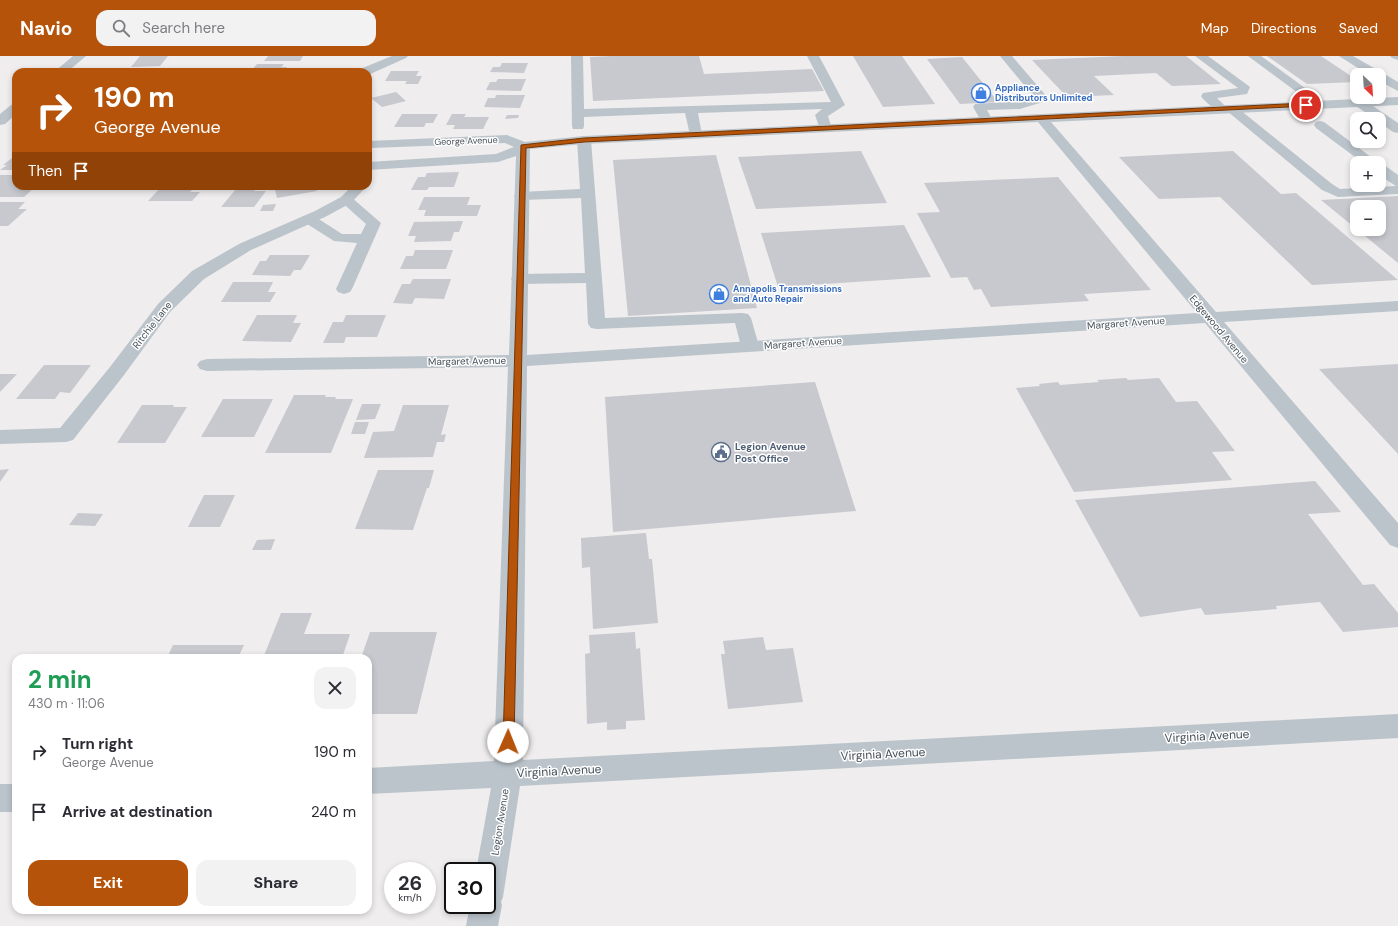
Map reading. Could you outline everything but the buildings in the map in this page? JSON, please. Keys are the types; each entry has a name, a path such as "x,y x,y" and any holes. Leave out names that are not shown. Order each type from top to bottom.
{"street":[{"path":"65,68 80,56"},
{"path":"372,69 402,56"},
{"name":"George Avenue","path":"1386,102 1398,101"},
{"name":"George Avenue","path":"372,143 507,139 523,148 581,140 1350,103"},
{"path":"0,121 12,111"},
{"name":"Edgewood Avenue","path":"1041,118 1398,539"},
{"path":"372,166 498,158 523,148"},
{"name":"Legion Avenue","path":"493,862 508,774 523,148"},
{"name":"Ritchie Lane","path":"0,437 66,435 117,371 164,308 198,275 245,247 309,219 346,200 356,190"},
{"name":"Margaret Avenue","path":"207,365 518,361 1398,306"},
{"name":"Virginia Avenue","path":"372,781 1398,726"},
{"path":"0,798 12,798"},
{"path":"482,926 484,914"}],"lane":[{"path":"577,56 578,113 588,193 597,324 742,318 750,346"},
{"path":"813,56 839,105"},
{"path":"987,120 979,108 1020,105 1042,98 1006,56"},
{"path":"1201,56 1244,87 1243,91 1207,96 1226,108 1327,187 1338,193 1398,190"},
{"path":"1254,56 1321,104"},
{"path":"1345,56 1365,68"},
{"path":"1386,80 1398,87"},
{"path":"1361,104 1398,129"},
{"path":"578,113 839,105"},
{"path":"826,128 821,115 839,105"},
{"path":"690,110 696,135"},
{"path":"1320,125 1362,156"},
{"path":"1386,173 1398,182"},
{"path":"521,196 588,193"},
{"path":"344,290 374,223 346,200"},
{"path":"309,219 339,238 367,239"},
{"path":"519,279 593,278"}],"place":[{"name":"Appliance Distributors Unlimited","path":"981,93"},
{"name":"Annapolis Transmissions and Auto Repair","path":"719,294"},
{"name":"Legion Avenue Post Office","path":"721,452"}],"route":[{"path":"508,742 523,146 584,140 1306,105"}]}
